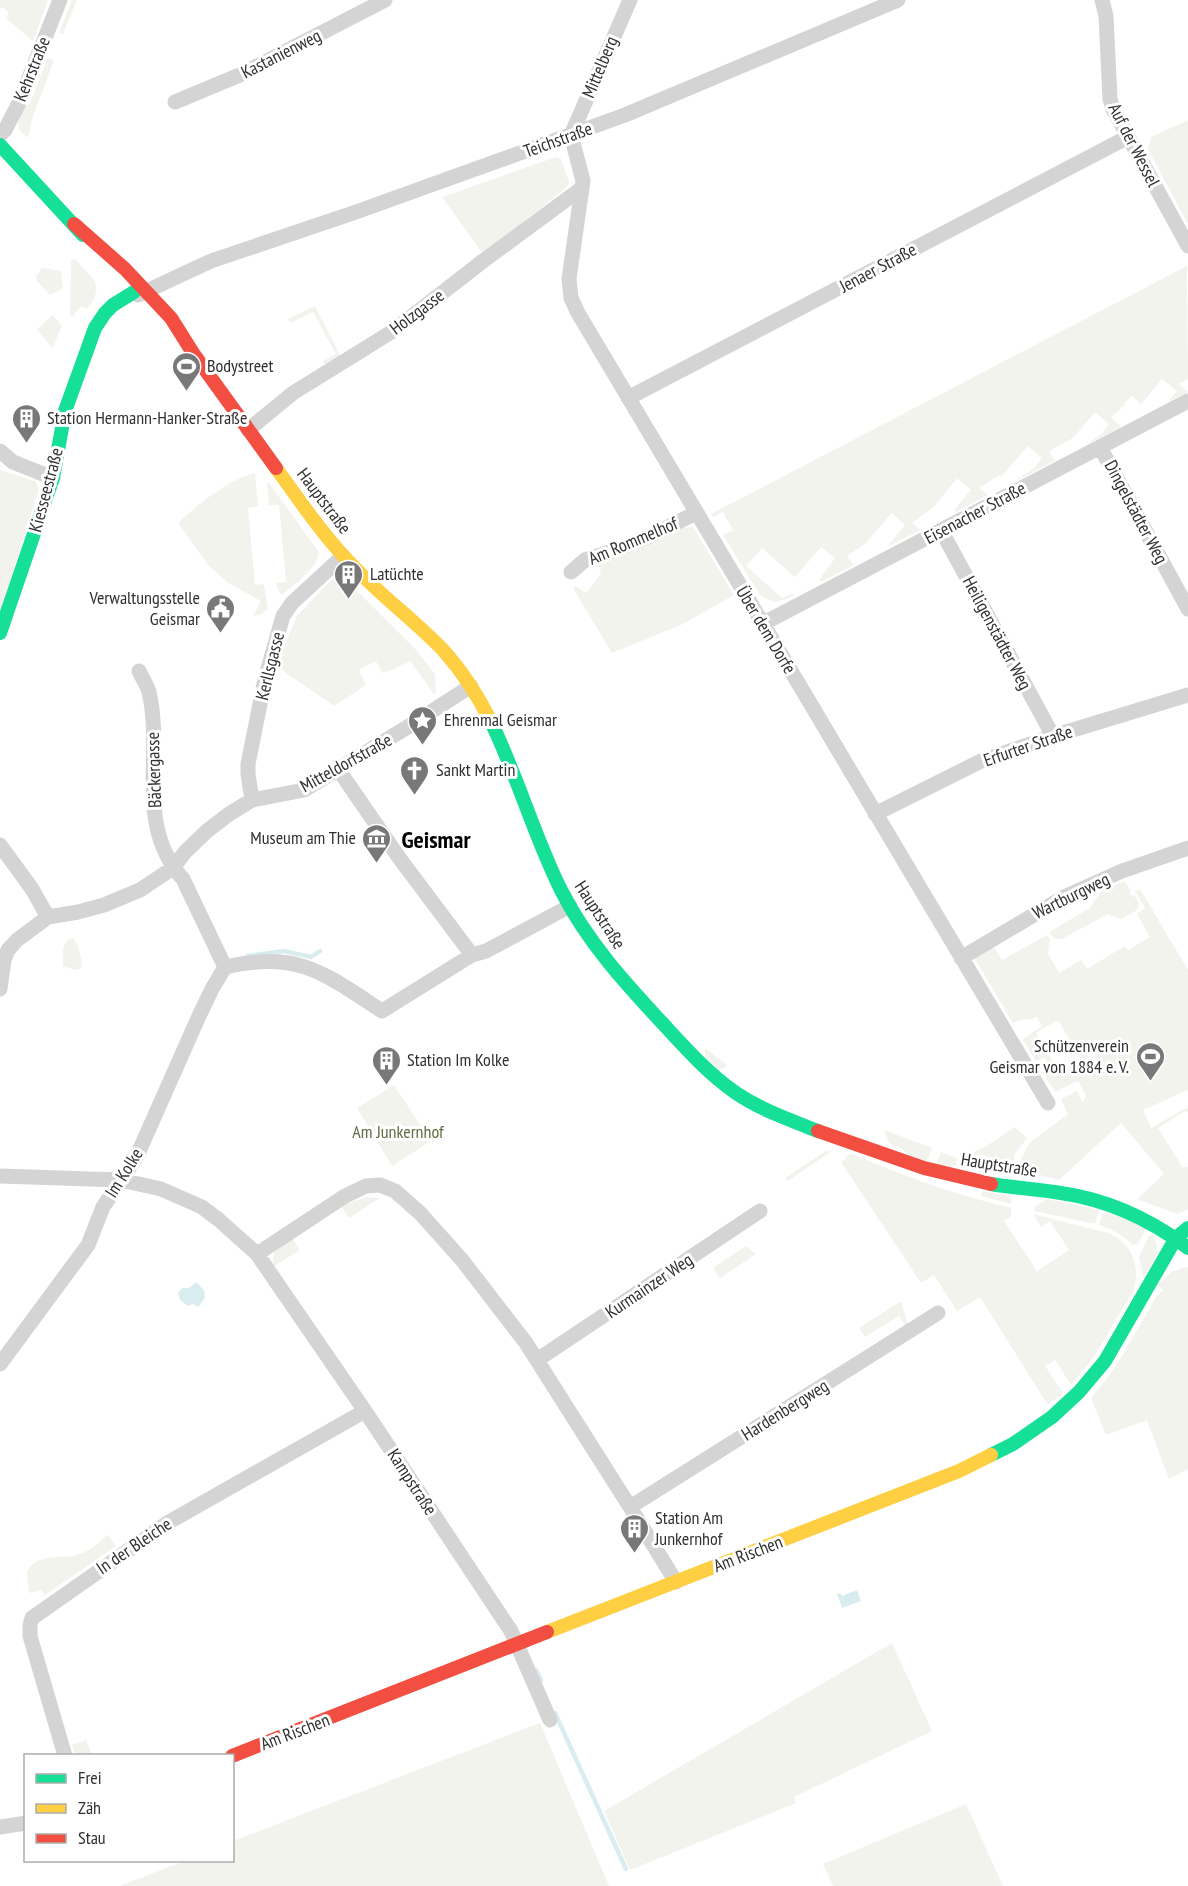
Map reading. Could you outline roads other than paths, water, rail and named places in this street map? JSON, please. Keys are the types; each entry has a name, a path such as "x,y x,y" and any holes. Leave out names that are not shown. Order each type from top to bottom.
{"main road":[{"name":"Hauptstraße","path":"0,145 74,224 102,259 140,291 187,345 343,556 368,582 423,629 471,686 491,721 556,879 570,906 594,943 632,990 708,1071 743,1099 763,1109 859,1146 929,1170 980,1182 1047,1191 1103,1202 1154,1223 1188,1248"},
{"name":"Kiesseestraße","path":"0,633 53,478 65,411 96,328 113,305 140,291"},
{"name":"Am Rischen","path":"234,1755 959,1471 993,1455 1033,1431 1079,1392 1105,1361 1176,1239 1188,1228"}],"street":[{"name":"Kehrstraße","path":"0,135 19,103 60,0"},
{"name":"Kastanienweg","path":"176,102 242,74 385,0"},
{"name":"Mittelberg","path":"571,135 630,0"},
{"name":"Teichstraße","path":"140,291 211,261 310,228 625,115 898,0"},
{"name":"Auf der Wessel","path":"1102,0 1106,16 1110,99 1113,109 1188,246"},
{"name":"Über dem Dorfe","path":"571,135 582,173 582,188 569,279 571,298 578,313 1048,1102"},
{"name":"Jenaer Straße","path":"628,398 1128,137"},
{"name":"Holzgasse","path":"248,430 293,393 393,331 582,188"},
{"name":"Eisenacher Straße","path":"762,624 1188,401"},
{"name":"Dingelstädter Weg","path":"1100,447 1188,609"},
{"path":"0,451 13,462 53,478"},
{"name":"Am Rommelhof","path":"571,572 585,560 633,543 696,513"},
{"name":"Heiligenstädter Weg","path":"941,530 1053,736"},
{"name":"Kerllsgasse","path":"252,800 248,783 248,764 265,679 283,616 292,603 343,556"},
{"name":"Bäckergasse","path":"139,671 148,692 152,720 153,801 159,838 164,853 173,868"},
{"name":"Mitteldorfstraße","path":"0,989 4,960 8,950 17,940 48,917 104,905 140,890 173,868 184,852 229,814 252,800 304,790 471,686"},
{"name":"Erfurter Straße","path":"875,814 981,761 1053,736 1188,695"},
{"path":"338,770 400,859 472,955"},
{"path":"0,845 32,889 48,917"},
{"name":"Wartburgweg","path":"961,958 1071,894 1122,871 1188,848"},
{"path":"173,868 183,879 225,968 262,961 284,961 305,966 349,989 382,1011 472,955 486,951 570,906"},
{"name":"Im Kolke","path":"0,1364 88,1245 103,1207 136,1158 199,1016 225,968"},
{"name":"Kampstraße","path":"0,1176 121,1180 161,1190 202,1208 257,1254 512,1631 550,1720"},
{"path":"257,1254 345,1196 366,1186 380,1185 395,1191 420,1213 488,1292 537,1360 676,1582"},
{"name":"Kurmainzer Weg","path":"537,1360 760,1211"},
{"name":"Hardenbergweg","path":"630,1507 938,1313"},
{"name":"In der Bleiche","path":"65,1754 30,1636 32,1618 169,1522 365,1411"},
{"path":"0,1827 24,1823"}],"waterway":[{"path":"247,956 284,951 311,957 320,951"},
{"path":"536,1670 541,1680"},
{"path":"555,1713 626,1869"}],"place":[{"name":"Bodystreet","path":"186,392"},
{"name":"Station Hermann-Hanker-Straße","path":"26,444"},
{"name":"Latüchte","path":"349,600"},
{"name":"Verwaltungsstelle Geismar","path":"221,634"},
{"name":"Ehrenmal Geismar","path":"423,746"},
{"name":"Sankt Martin","path":"415,796"},
{"name":"Museum am Thie","path":"377,864"},
{"name":"Schützenverein Geismar von 1884 e. V.","path":"1150,1082"},
{"name":"Station Im Kolke","path":"386,1086"},
{"name":"Station Am Junkernhof","path":"634,1554"}],"district":[{"name":"Geismar","path":"436,840"}],"park label":[{"name":"Am Junkernhof","path":"398,1132"}]}
